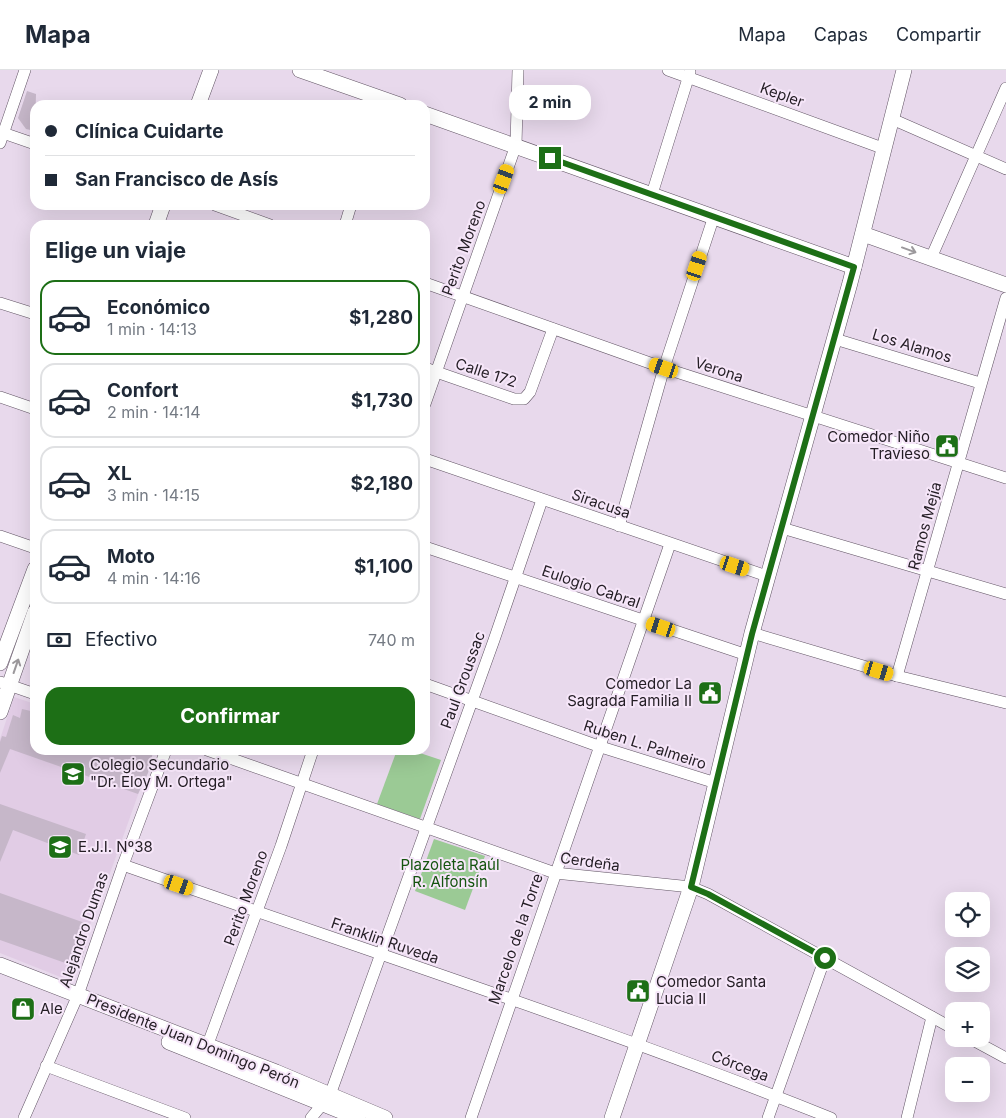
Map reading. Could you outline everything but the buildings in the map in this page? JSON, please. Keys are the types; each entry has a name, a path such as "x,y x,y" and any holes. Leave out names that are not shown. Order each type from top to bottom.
{"street":[{"path":"25,70 1,136 30,143"},
{"path":"200,100 211,70"},
{"name":"Perito Moreno","path":"430,370 462,296 516,146 518,70"},
{"name":"Kepler","path":"668,70 689,74 885,149"},
{"path":"612,1118 691,887 752,634 835,339 904,70"},
{"path":"308,71 378,100"},
{"path":"652,194 689,74"},
{"path":"930,258 1006,88"},
{"path":"430,116 854,267"},
{"path":"892,119 1006,169"},
{"path":"229,210 256,220"},
{"path":"619,526 664,368 714,216"},
{"path":"863,234 1006,285"},
{"name":"Verona","path":"430,284 664,368 1006,478"},
{"name":"Ramos Mejía","path":"897,676 929,570 957,462 1006,298"},
{"path":"0,303 30,312"},
{"name":"Calle 172","path":"430,370 514,399 524,399 530,392 553,329"},
{"name":"Los Alamos","path":"835,339 980,383"},
{"path":"0,397 30,407"},
{"name":"Siracusa","path":"430,461 768,576"},
{"name":"Paul Groussac","path":"311,1118 327,1100 472,701 542,500"},
{"path":"782,528 1006,594"},
{"path":"0,536 30,546"},
{"name":"Marcelo de la Torre","path":"471,1118 510,999 670,544"},
{"name":"Eulogio Cabral","path":"430,550 747,655"},
{"path":"0,663 30,582"},
{"path":"0,712 5,684 30,624"},
{"path":"752,634 897,676 1006,704"},
{"path":"5,684 30,692"},
{"name":"Ruben L. Palmeiro","path":"430,686 600,747 716,783"},
{"name":"Alejandro Dumas","path":"24,1118 76,1000 164,755"},
{"name":"Cerdeña","path":"221,755 555,873 691,887 708,894 945,1024"},
{"name":"Perito Moreno","path":"205,1050 257,912 312,755"},
{"name":"Franklin Ruveda","path":"123,865 380,956 638,1044"},
{"path":"768,1118 825,958"},
{"name":"Presidente Juan Domingo Perón","path":"0,965 76,1000 327,1100 385,1118"},
{"name":"Presidente Juan Domingo Perón","path":"0,976 76,1000"},
{"path":"907,1118 932,1017"},
{"name":"Córcega","path":"638,1044 831,1118"},
{"path":"986,1047 1006,1058"},
{"path":"46,1066 185,1118"},
{"name":"Presidente Juan Domingo Perón","path":"327,1100 358,1118"}],"shaded area":[{"path":"14,697 30,702 30,755 152,755 104,890 68,980 0,953 0,739"}],"green space":[{"path":"395,755 426,755 441,760 420,819 377,804"},
{"name":"Plazoleta Raúl R. Alfonsín","path":"434,839 485,856 465,910 415,891"}],"place":[{"name":"Comedor Niño Travieso","path":"947,446"},
{"name":"Comedor La Sagrada Familia II","path":"710,693"},
{"name":"Colegio Secundario \"Dr. Eloy M. Ortega\"","path":"73,774"},
{"name":"E.J.I. Nº38","path":"60,847"},
{"name":"Comedor Santa Lucia II","path":"638,991"},
{"name":"Ale","path":"23,1009"}],"route":[{"path":"550,158 854,267 752,634 691,887 708,894 825,958"}]}
